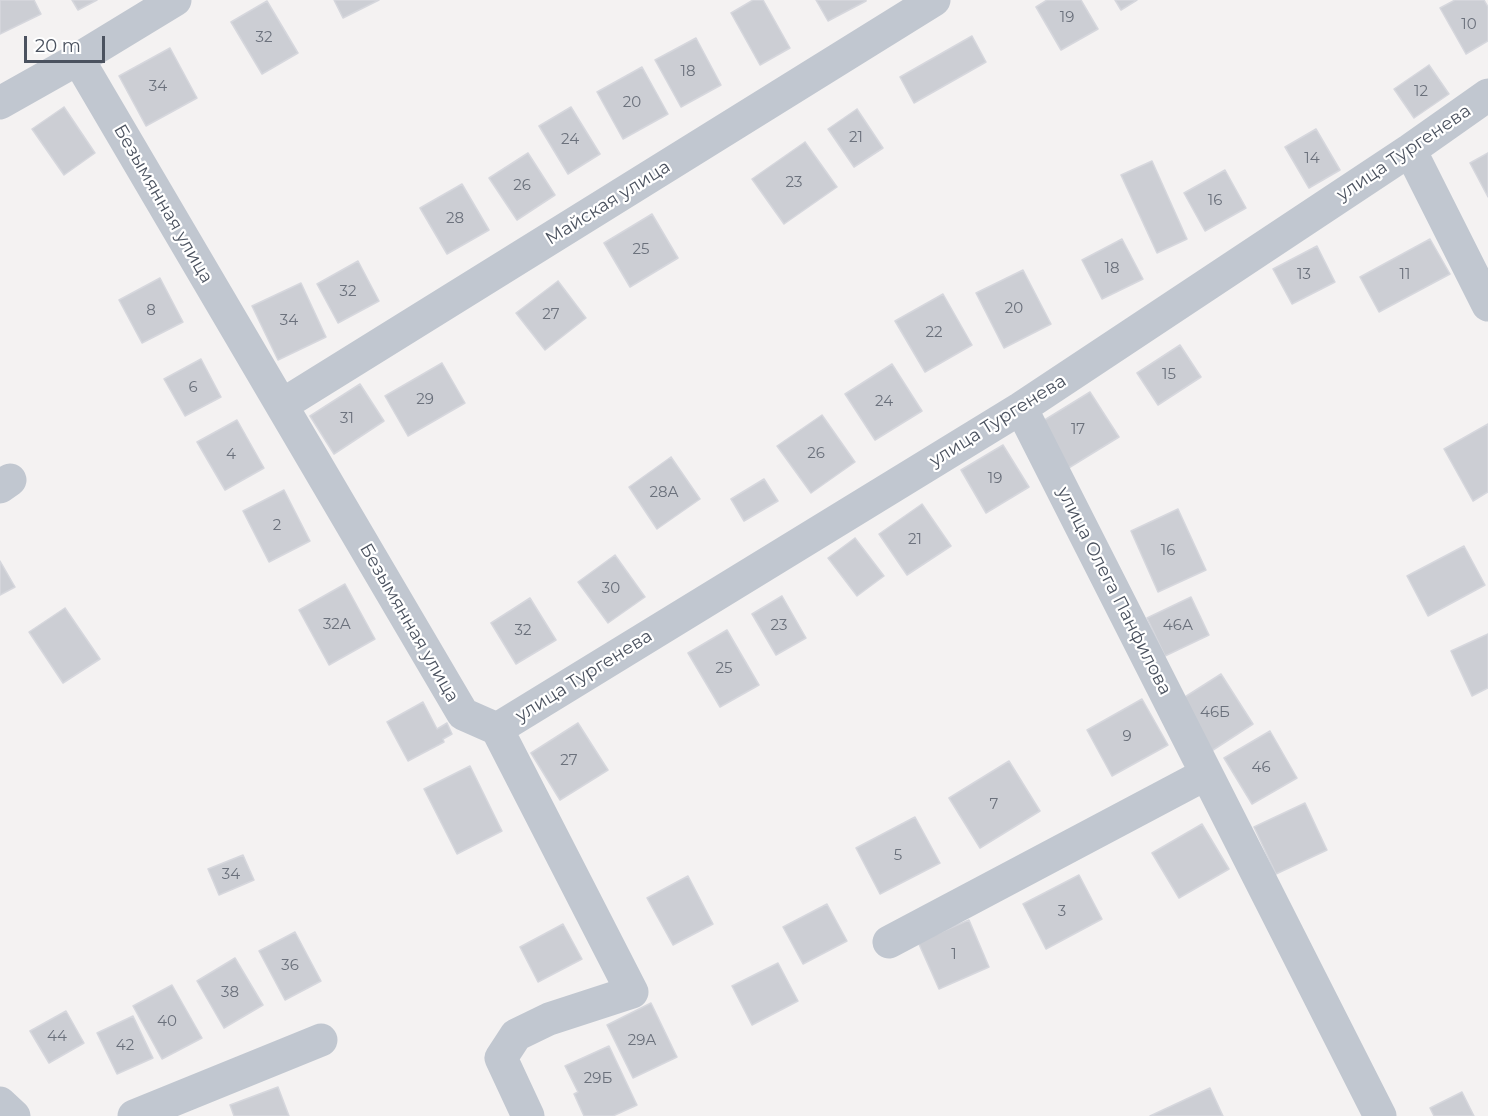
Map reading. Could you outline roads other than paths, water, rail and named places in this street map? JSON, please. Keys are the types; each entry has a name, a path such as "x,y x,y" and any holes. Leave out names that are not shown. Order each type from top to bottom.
{"street":[{"path":"0,103 175,0"},
{"name":"Майская улица","path":"282,405 934,0"},
{"name":"Безымянная улица","path":"78,59 463,714 497,729"},
{"name":"улица Тургенева","path":"497,729 1021,408 1410,150 1488,95"},
{"path":"1410,150 1488,305"},
{"name":"улица Олега Панфилова","path":"1021,408 1380,1116"},
{"path":"497,729 632,992 549,1019 516,1035 501,1058 528,1116"},
{"path":"889,942 1206,774"},
{"path":"134,1116 321,1040"},
{"path":"0,1103 14,1116"}]}
